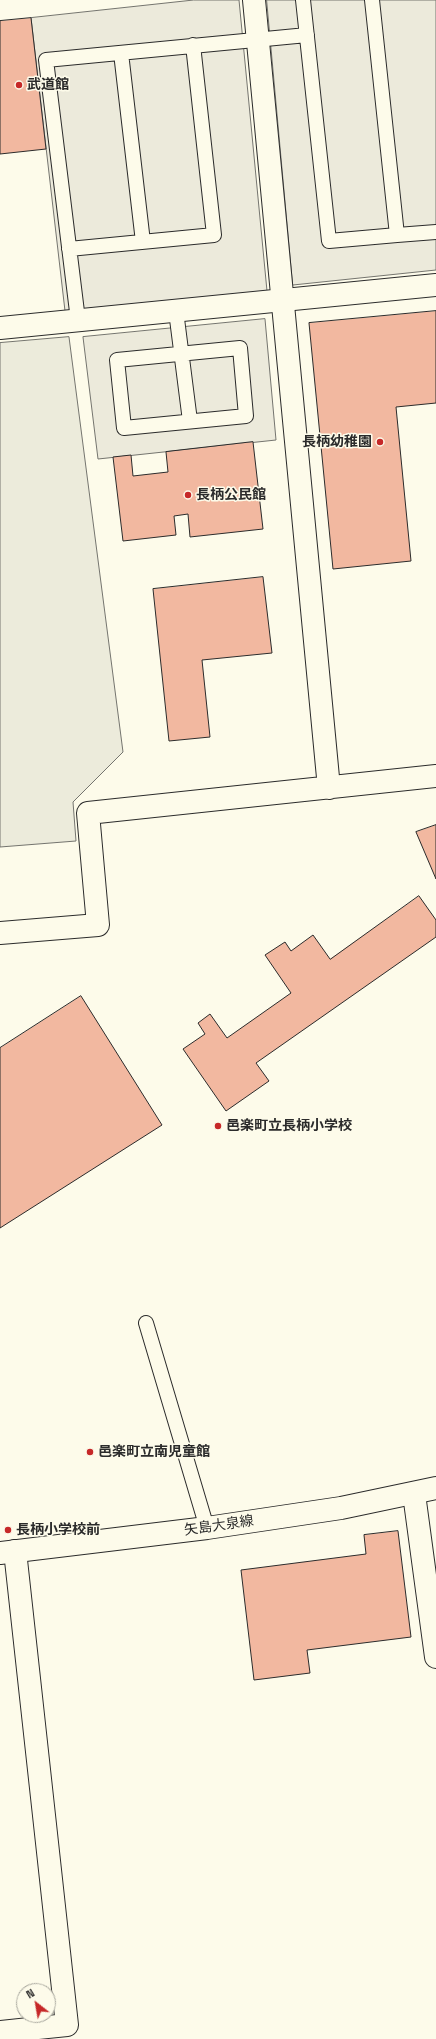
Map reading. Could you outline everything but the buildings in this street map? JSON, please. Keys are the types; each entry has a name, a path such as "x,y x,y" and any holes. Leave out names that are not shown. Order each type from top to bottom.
{"street":[{"path":"254,0 329,788"},
{"path":"0,328 436,285"},
{"path":"0,933 98,925 88,813 436,776"},
{"name":"矢島大泉線","path":"7,1552 207,1528 341,1508 414,1494 436,1488"},
{"path":"414,1494 436,1657"},
{"path":"0,2032 67,2025 7,1552"}],"lane":[{"path":"303,0 329,241 436,232"},
{"path":"372,0 397,235"},
{"path":"78,320 46,60 307,35"},
{"path":"69,249 214,235 193,45"},
{"path":"121,53 143,242"},
{"path":"176,311 190,421"},
{"path":"240,348 246,416 190,421 124,428 117,360 240,348"},
{"path":"146,1323 207,1528"}],"shaded area":[{"path":"194,0 239,0 267,291 65,311 31,18"},
{"path":"267,0 436,0 436,270 293,285"},
{"path":"265,319 276,440 98,459 83,337"},
{"path":"69,337 123,752 73,802 76,841 0,847 0,343"}],"place":[{"name":"武道館","path":"19,85"},
{"name":"長柄幼稚園","path":"380,442"},
{"name":"長柄公民館","path":"188,495"},
{"name":"邑楽町立長柄小学校","path":"218,1126"},
{"name":"邑楽町立南児童館","path":"90,1452"},
{"name":"長柄小学校前","path":"8,1530"}]}
